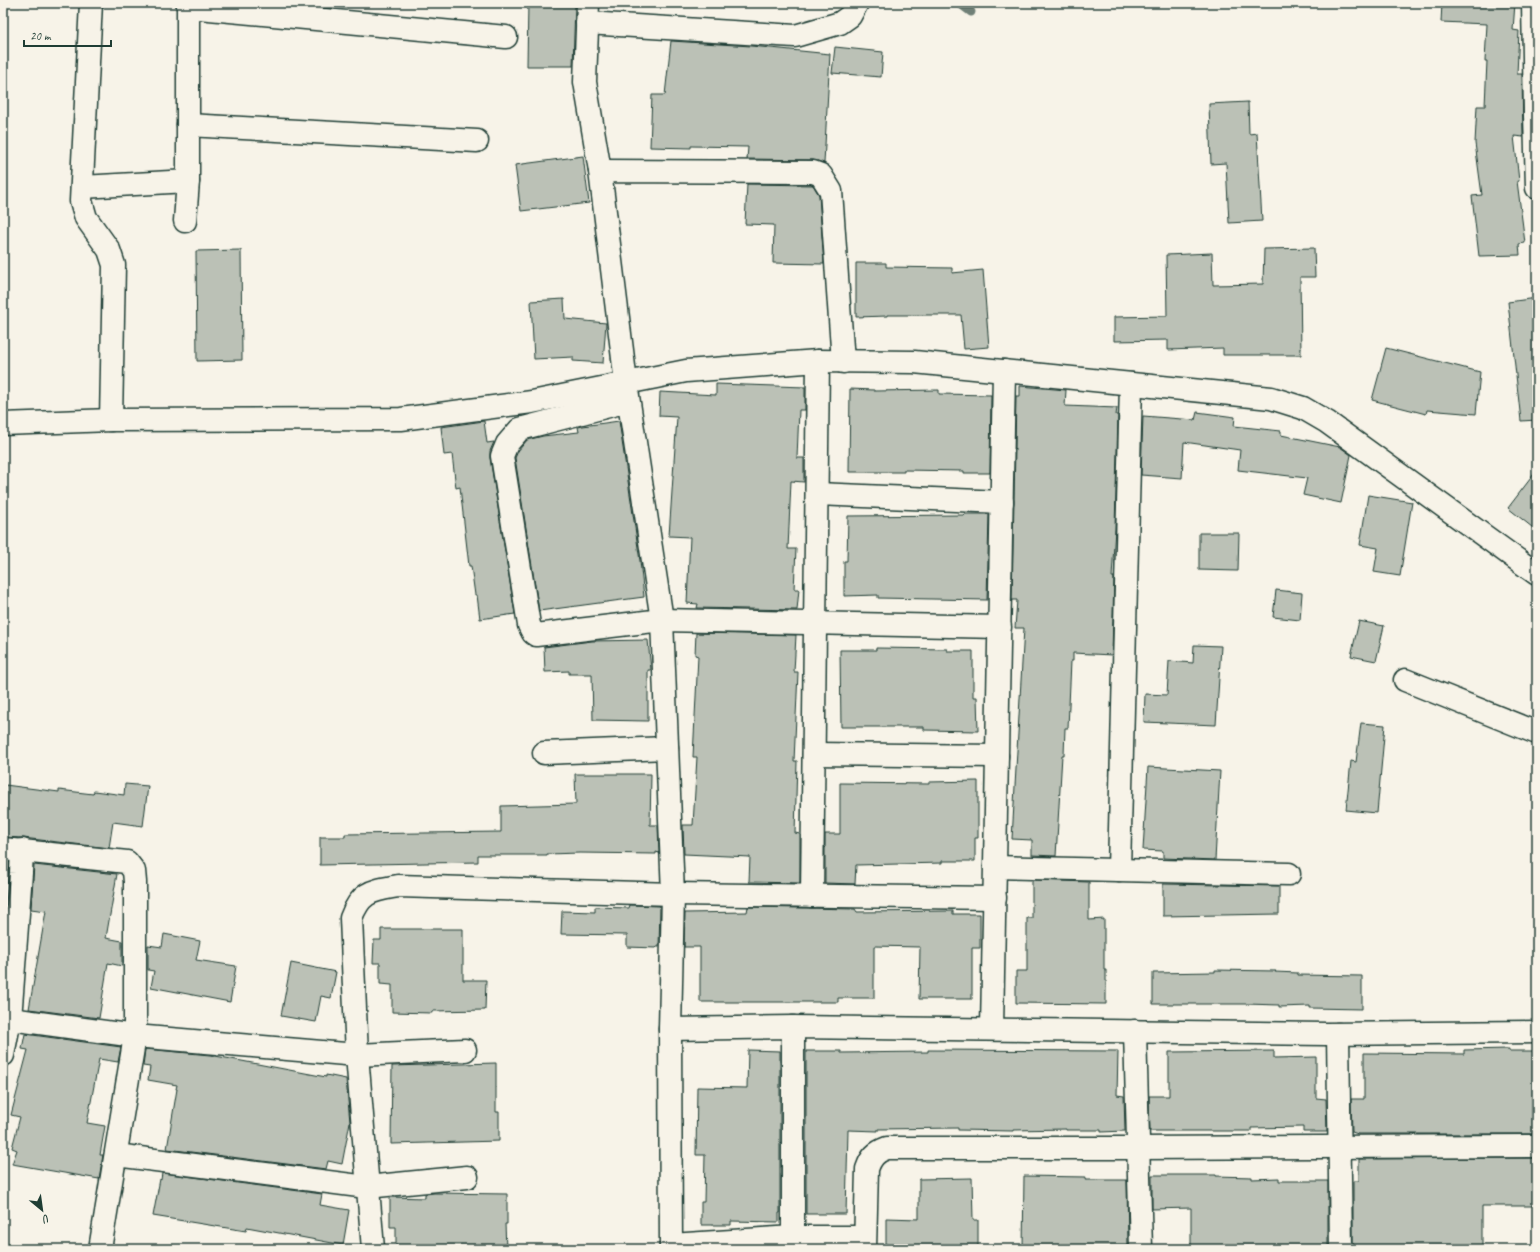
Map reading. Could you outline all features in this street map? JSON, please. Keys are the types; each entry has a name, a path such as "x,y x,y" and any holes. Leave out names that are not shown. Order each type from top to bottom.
{"street":[{"path":"91,3 81,201 86,218 109,250 114,265 111,420"},
{"path":"857,3 850,16 840,23 795,36 587,13 586,82 600,171 627,392 662,620 673,894 670,1029 671,1247 793,1243 864,1243 867,1169 870,1160 876,1152 887,1148 1537,1146"},
{"path":"1533,3 1537,188"},
{"path":"185,221 188,181 188,5 506,37"},
{"path":"188,125 477,141"},
{"path":"600,171 813,172 821,175 831,191 843,362"},
{"path":"82,187 188,181"},
{"path":"812,896 818,362"},
{"path":"1000,627 662,620 536,635 529,626 502,456 507,444 520,429 686,371 818,362 914,362 1271,398 1303,408 1327,422 1537,574"},
{"path":"992,1029 1004,371"},
{"path":"1119,870 1131,384"},
{"path":"3,424 111,420 401,419 532,402 627,392"},
{"path":"817,494 1002,502"},
{"path":"1405,680 1537,733"},
{"path":"544,753 667,748"},
{"path":"814,754 997,756"},
{"path":"3,1055 21,872 12,850 127,862 134,871 135,882 135,1036 100,1249"},
{"path":"995,867 1289,874"},
{"path":"373,1249 357,1055 351,918 356,905 364,896 375,890 398,886 673,894 995,898"},
{"path":"6,1019 135,1036 357,1055 465,1050"},
{"path":"670,1029 794,1027 1338,1034 1537,1032"},
{"path":"793,1243 794,1027"},
{"path":"1134,1031 1141,1249"},
{"path":"1338,1034 1341,1249"},
{"path":"116,1155 367,1187 467,1177"}],"building":[{"path":"528,3 575,3 573,66 527,66"},
{"path":"1442,3 1515,3 1513,30 1519,31 1517,74 1522,74 1523,137 1514,136 1519,181 1517,181 1525,243 1519,244 1520,255 1479,256 1472,196 1482,195 1475,143 1477,106 1485,106 1487,24 1441,22"},
{"path":"671,41 751,46 830,54 824,163 813,160 747,159 748,147 650,147 652,95 665,95"},
{"path":"835,47 883,52 881,77 832,73"},
{"path":"1248,102 1249,134 1257,133 1262,221 1229,223 1226,163 1211,164 1209,104"},
{"path":"583,156 589,203 521,211 515,165"},
{"path":"747,184 813,185 819,195 824,264 773,263 774,225 745,224"},
{"path":"1314,248 1315,277 1300,277 1301,355 1223,355 1223,348 1168,350 1168,340 1114,341 1114,317 1167,316 1166,255 1212,253 1213,285 1263,284 1264,249"},
{"path":"241,250 242,360 197,361 196,251"},
{"path":"856,263 886,263 886,267 952,268 952,273 983,270 989,347 964,349 961,315 887,315 856,317"},
{"path":"1537,298 1537,420 1521,421 1508,302"},
{"path":"564,299 565,319 606,323 603,363 573,361 573,357 534,359 531,301"},
{"path":"1386,348 1480,372 1476,414 1427,410 1426,414 1372,400"},
{"path":"716,384 805,387 805,410 799,410 797,458 804,458 804,482 791,481 788,549 796,549 794,589 799,589 797,610 697,608 698,604 687,603 690,537 669,536 677,417 659,416 660,392 716,395"},
{"path":"1020,386 1066,390 1065,406 1117,408 1116,415 1118,415 1112,577 1114,577 1112,655 1073,653 1073,661 1071,661 1068,728 1065,728 1064,755 1062,755 1056,856 1032,855 1032,840 1012,839 1024,628 1015,628 1017,600 1012,600 1016,396 1020,396"},
{"path":"850,389 874,391 939,390 939,394 991,395 990,473 904,470 904,472 849,472"},
{"path":"1197,412 1235,417 1234,426 1281,431 1281,435 1340,447 1351,455 1341,503 1303,495 1307,478 1238,470 1240,450 1184,442 1182,478 1141,475 1143,416 1195,420"},
{"path":"484,421 487,443 494,442 490,451 490,458 515,614 480,619 471,566 469,566 460,487 456,488 452,454 444,455 441,427"},
{"path":"619,421 644,597 539,611 515,458 518,451 527,440 543,436 579,432 578,427"},
{"path":"1537,470 1537,531 1508,508"},
{"path":"1368,495 1412,502 1400,576 1374,572 1378,548 1360,545"},
{"path":"989,514 987,600 878,598 878,595 844,596 844,561 847,561 848,516"},
{"path":"1199,533 1239,533 1238,571 1199,570"},
{"path":"1276,590 1302,593 1300,620 1273,617"},
{"path":"1359,621 1384,626 1376,661 1351,656"},
{"path":"696,633 796,635 794,672 798,672 794,761 797,761 795,833 800,834 800,883 749,882 750,857 684,854 683,825 693,825 697,757 693,757 698,656 695,655"},
{"path":"648,640 651,670 648,670 648,721 593,720 592,674 569,674 569,671 545,672 544,647 592,641"},
{"path":"1194,645 1221,646 1216,725 1144,722 1145,694 1167,695 1169,661 1193,663"},
{"path":"876,648 973,651 973,697 977,697 978,731 924,730 924,727 841,727 840,650 876,650"},
{"path":"1361,723 1385,725 1377,813 1346,810 1351,761 1356,762"},
{"path":"1148,767 1220,771 1215,860 1163,858 1163,851 1143,850"},
{"path":"575,774 651,774 650,825 658,825 659,853 478,855 478,862 320,865 320,837 345,837 345,834 501,832 501,806 576,804"},
{"path":"978,781 978,838 975,838 975,861 856,865 855,884 825,883 825,834 840,834 840,783 929,784 929,782"},
{"path":"125,784 148,786 143,826 113,822 109,848 3,837 3,798 5,785 59,792 59,790 93,794 94,791 124,795"},
{"path":"3,862 9,862 6,905 3,904"},
{"path":"34,865 117,874 106,938 122,941 122,966 108,963 99,1018 29,1009 46,911 31,909"},
{"path":"1032,880 1089,882 1089,920 1104,919 1106,1004 1016,1003 1016,971 1027,971 1027,918 1032,918"},
{"path":"1163,884 1279,886 1279,914 1163,916"},
{"path":"630,905 660,906 659,947 627,947 627,935 561,934 562,911 595,912 595,907 629,908"},
{"path":"748,907 855,909 857,912 953,911 953,914 980,914 980,948 972,948 972,999 919,999 920,947 874,946 874,998 838,998 838,1002 700,1002 700,947 684,947 685,913 747,912"},
{"path":"381,929 463,929 463,980 486,980 485,1010 432,1011 432,1013 392,1012 392,985 380,984 380,963 373,963 374,940 381,940"},
{"path":"164,934 200,941 196,960 236,966 230,1002 151,987 154,971 148,970 148,945 162,947"},
{"path":"291,963 336,972 331,998 321,996 316,1022 281,1016"},
{"path":"1215,970 1276,971 1275,972 1298,973 1298,975 1362,976 1362,1009 1310,1008 1310,1006 1279,1007 1279,1005 1246,1004 1153,1004 1153,973 1215,972"},
{"path":"25,1034 121,1047 118,1062 99,1059 87,1123 105,1126 100,1155 103,1155 99,1179 12,1164 17,1150 12,1148 20,1117 11,1115 28,1050 22,1049"},
{"path":"145,1049 210,1055 326,1077 326,1075 346,1079 350,1122 342,1164 328,1161 326,1169 167,1149 177,1085 148,1080 150,1067 143,1066"},
{"path":"1509,1049 1509,1051 1537,1051 1537,1134 1358,1134 1352,1132 1351,1099 1364,1099 1364,1053 1464,1054 1464,1050"},
{"path":"748,1050 780,1051 779,1222 731,1221 731,1225 701,1225 701,1202 704,1202 705,1155 696,1155 697,1087 747,1088"},
{"path":"928,1050 1118,1051 1117,1095 1124,1096 1125,1131 1101,1132 1101,1130 1066,1129 1013,1131 958,1130 958,1128 878,1129 878,1131 848,1130 846,1214 806,1214 806,1051 841,1051 841,1053 928,1052"},
{"path":"1274,1051 1274,1058 1316,1057 1316,1098 1326,1099 1327,1132 1303,1132 1303,1127 1251,1128 1251,1131 1150,1131 1149,1096 1169,1096 1169,1052"},
{"path":"496,1063 496,1112 499,1112 499,1141 391,1144 392,1066"},
{"path":"1537,1158 1537,1206 1482,1206 1482,1249 1353,1249 1353,1181 1359,1181 1359,1159"},
{"path":"162,1173 322,1194 320,1205 349,1210 343,1245 247,1227 246,1231 153,1216"},
{"path":"1152,1175 1216,1175 1252,1177 1252,1179 1279,1178 1279,1181 1328,1181 1328,1249 1191,1249 1191,1208 1152,1209"},
{"path":"1024,1176 1086,1177 1085,1180 1127,1180 1128,1249 1023,1249"},
{"path":"972,1178 973,1220 978,1220 978,1249 886,1249 886,1218 919,1219 919,1179"},
{"path":"425,1194 507,1194 507,1224 505,1224 506,1249 396,1249 396,1227 390,1227 390,1197 425,1198"}],"waterway":[{"path":"959,3 971,12"}]}
